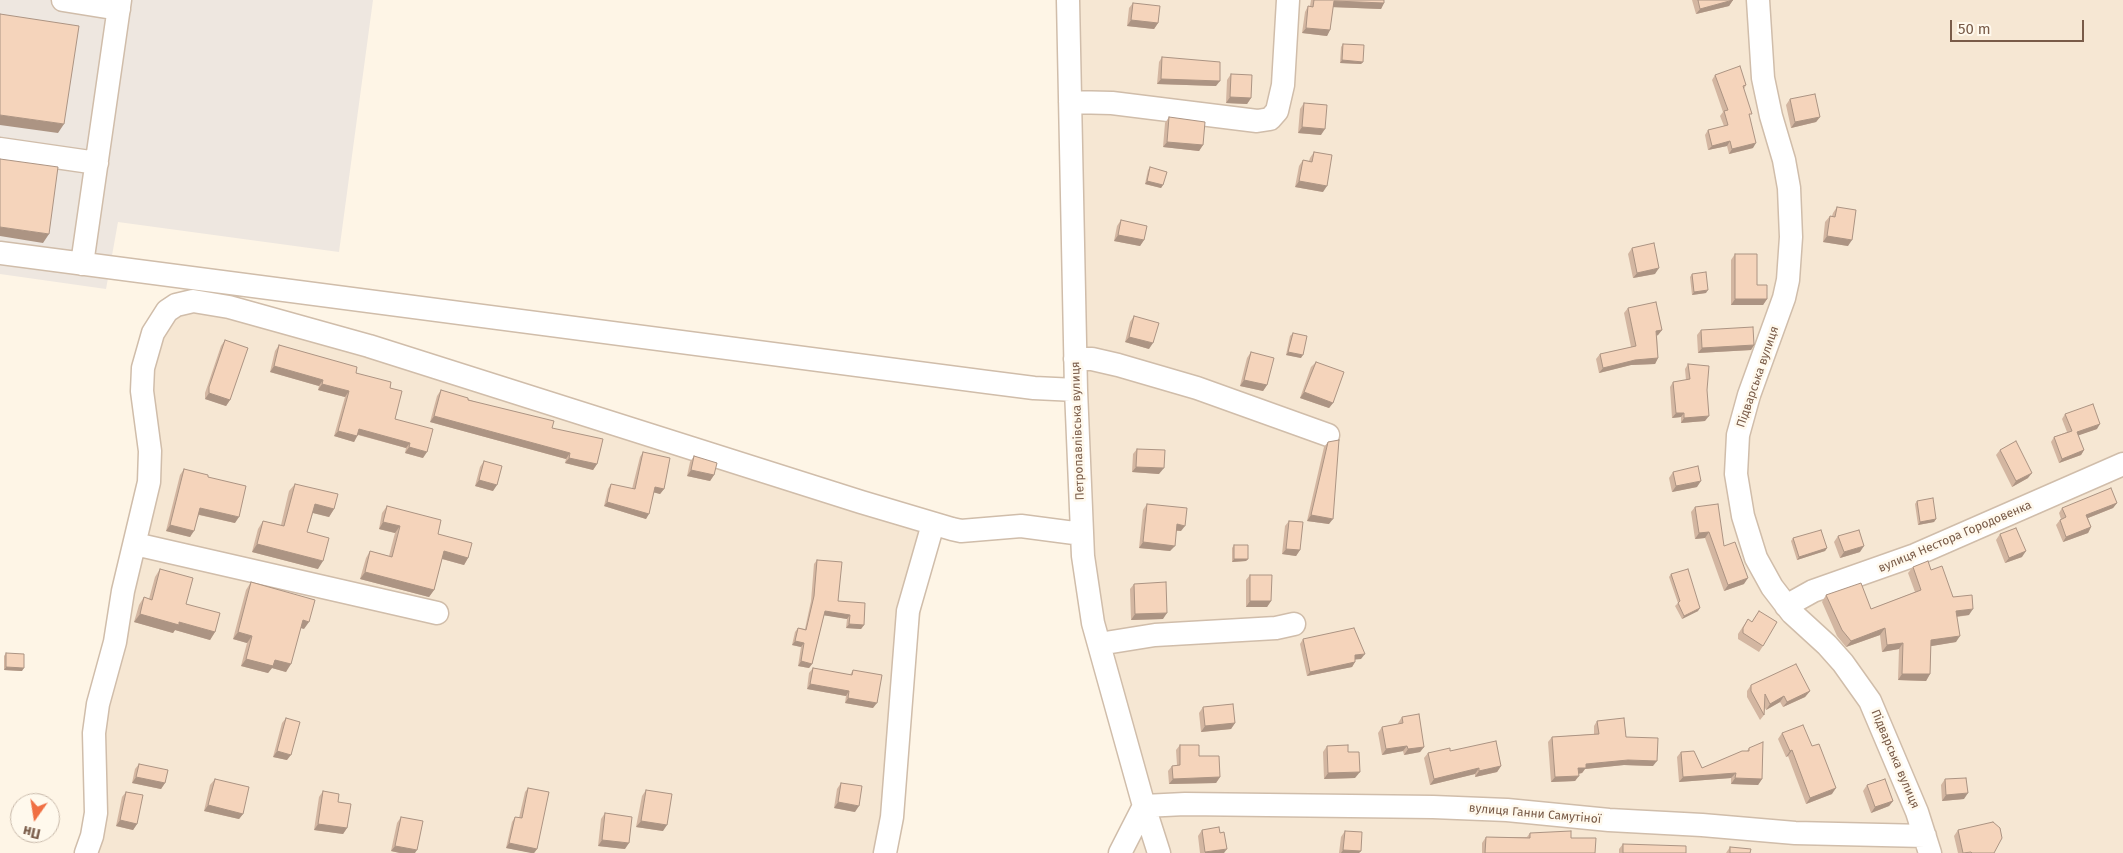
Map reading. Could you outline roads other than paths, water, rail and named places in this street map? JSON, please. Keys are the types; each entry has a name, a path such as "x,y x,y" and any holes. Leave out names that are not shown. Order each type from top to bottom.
{"street":[{"path":"63,0 119,4 82,264"},
{"name":"Петропавлівська вулиця","path":"1068,0 1076,390 1082,534 1088,600 1144,806 1159,853"},
{"path":"1070,102 1112,103 1257,121 1270,119 1277,111 1284,85 1288,0"},
{"name":"Підварська вулиця","path":"1758,0 1763,78 1771,116 1784,160 1789,188 1791,220 1790,260 1788,280 1780,314 1749,395 1738,436 1736,474 1742,516 1756,558 1772,587 1786,606 1828,645 1870,701 1881,723 1927,844"},
{"path":"0,149 96,163"},
{"path":"0,253 1015,386 1076,390"},
{"path":"86,853 92,836 96,813 95,717 115,642 123,591 145,505 150,464 142,391 143,368 153,333 167,311 176,305 193,301 229,307 369,346 933,524 961,531 1021,526 1082,534"},
{"path":"1075,359 1092,359 1118,365 1197,388 1328,436"},
{"name":"вулиця Нестора Городовенка","path":"1786,606 1813,591 1915,556 2123,464"},
{"path":"885,853 892,818 908,611 933,524"},
{"path":"135,544 437,613"},
{"path":"1099,644 1155,634 1276,628 1294,624"},
{"name":"вулиця Ганни Самутіної","path":"1144,806 1242,804 1461,808 1531,812 1609,820 1702,825 1927,844"},
{"path":"1120,853 1144,806"}]}
